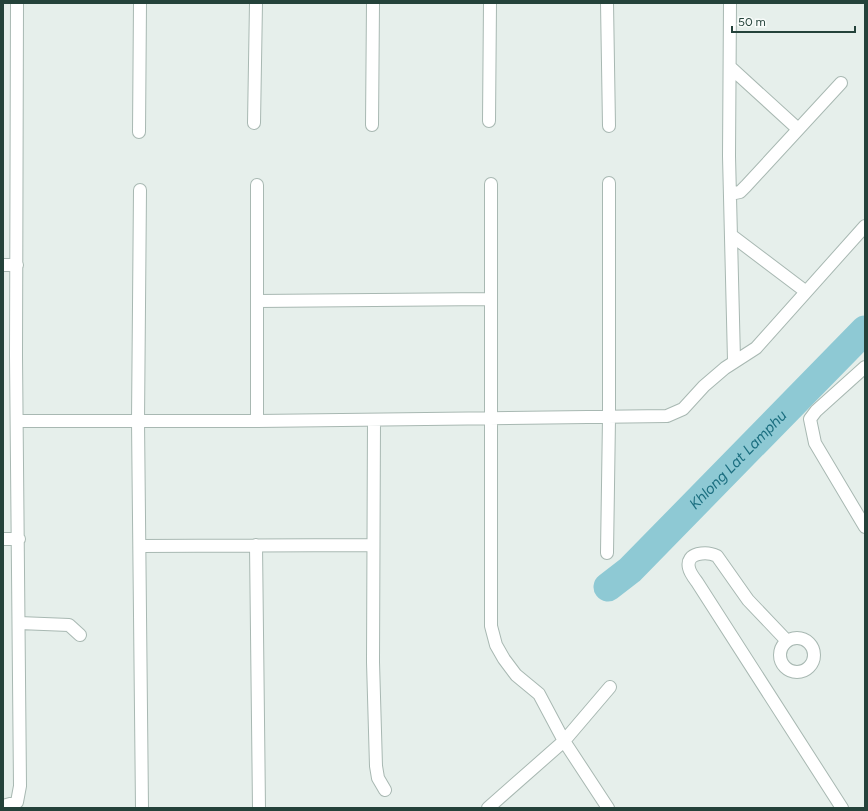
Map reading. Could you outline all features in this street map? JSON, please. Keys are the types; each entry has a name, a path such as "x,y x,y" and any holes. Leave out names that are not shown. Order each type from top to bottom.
{"street":[{"path":"3,806 18,802 20,786 16,265 17,3"},
{"path":"139,132 140,3"},
{"path":"254,123 256,3"},
{"path":"372,3 372,126"},
{"path":"489,121 490,3"},
{"path":"607,3 609,126"},
{"path":"730,3 730,194 734,360"},
{"path":"730,67 798,130"},
{"path":"730,194 740,192 841,83"},
{"path":"607,553 609,418 609,183"},
{"path":"491,184 491,626 496,645 516,675 539,694 564,741 608,808"},
{"path":"257,185 257,422"},
{"path":"140,190 138,421 142,808"},
{"path":"18,421 257,422 667,416 683,410 704,386 734,360 756,348 805,291 865,226"},
{"path":"731,235 805,291"},
{"path":"3,266 16,265"},
{"path":"258,301 490,299"},
{"path":"865,367 816,411 810,419 810,423 818,450 865,527"},
{"path":"374,420 373,662 376,766 378,778 385,790"},
{"path":"3,539 19,539"},
{"path":"256,545 259,808"},
{"path":"140,546 373,545"},
{"path":"787,641 748,600 717,556 710,552 700,553 691,558 688,563 689,569 842,808"},
{"path":"19,623 69,625 80,635"},
{"path":"488,808 564,741 610,686"}],"waterway":[{"name":"Khlong Lat Lamphu","path":"608,587 630,570 865,330"}]}
